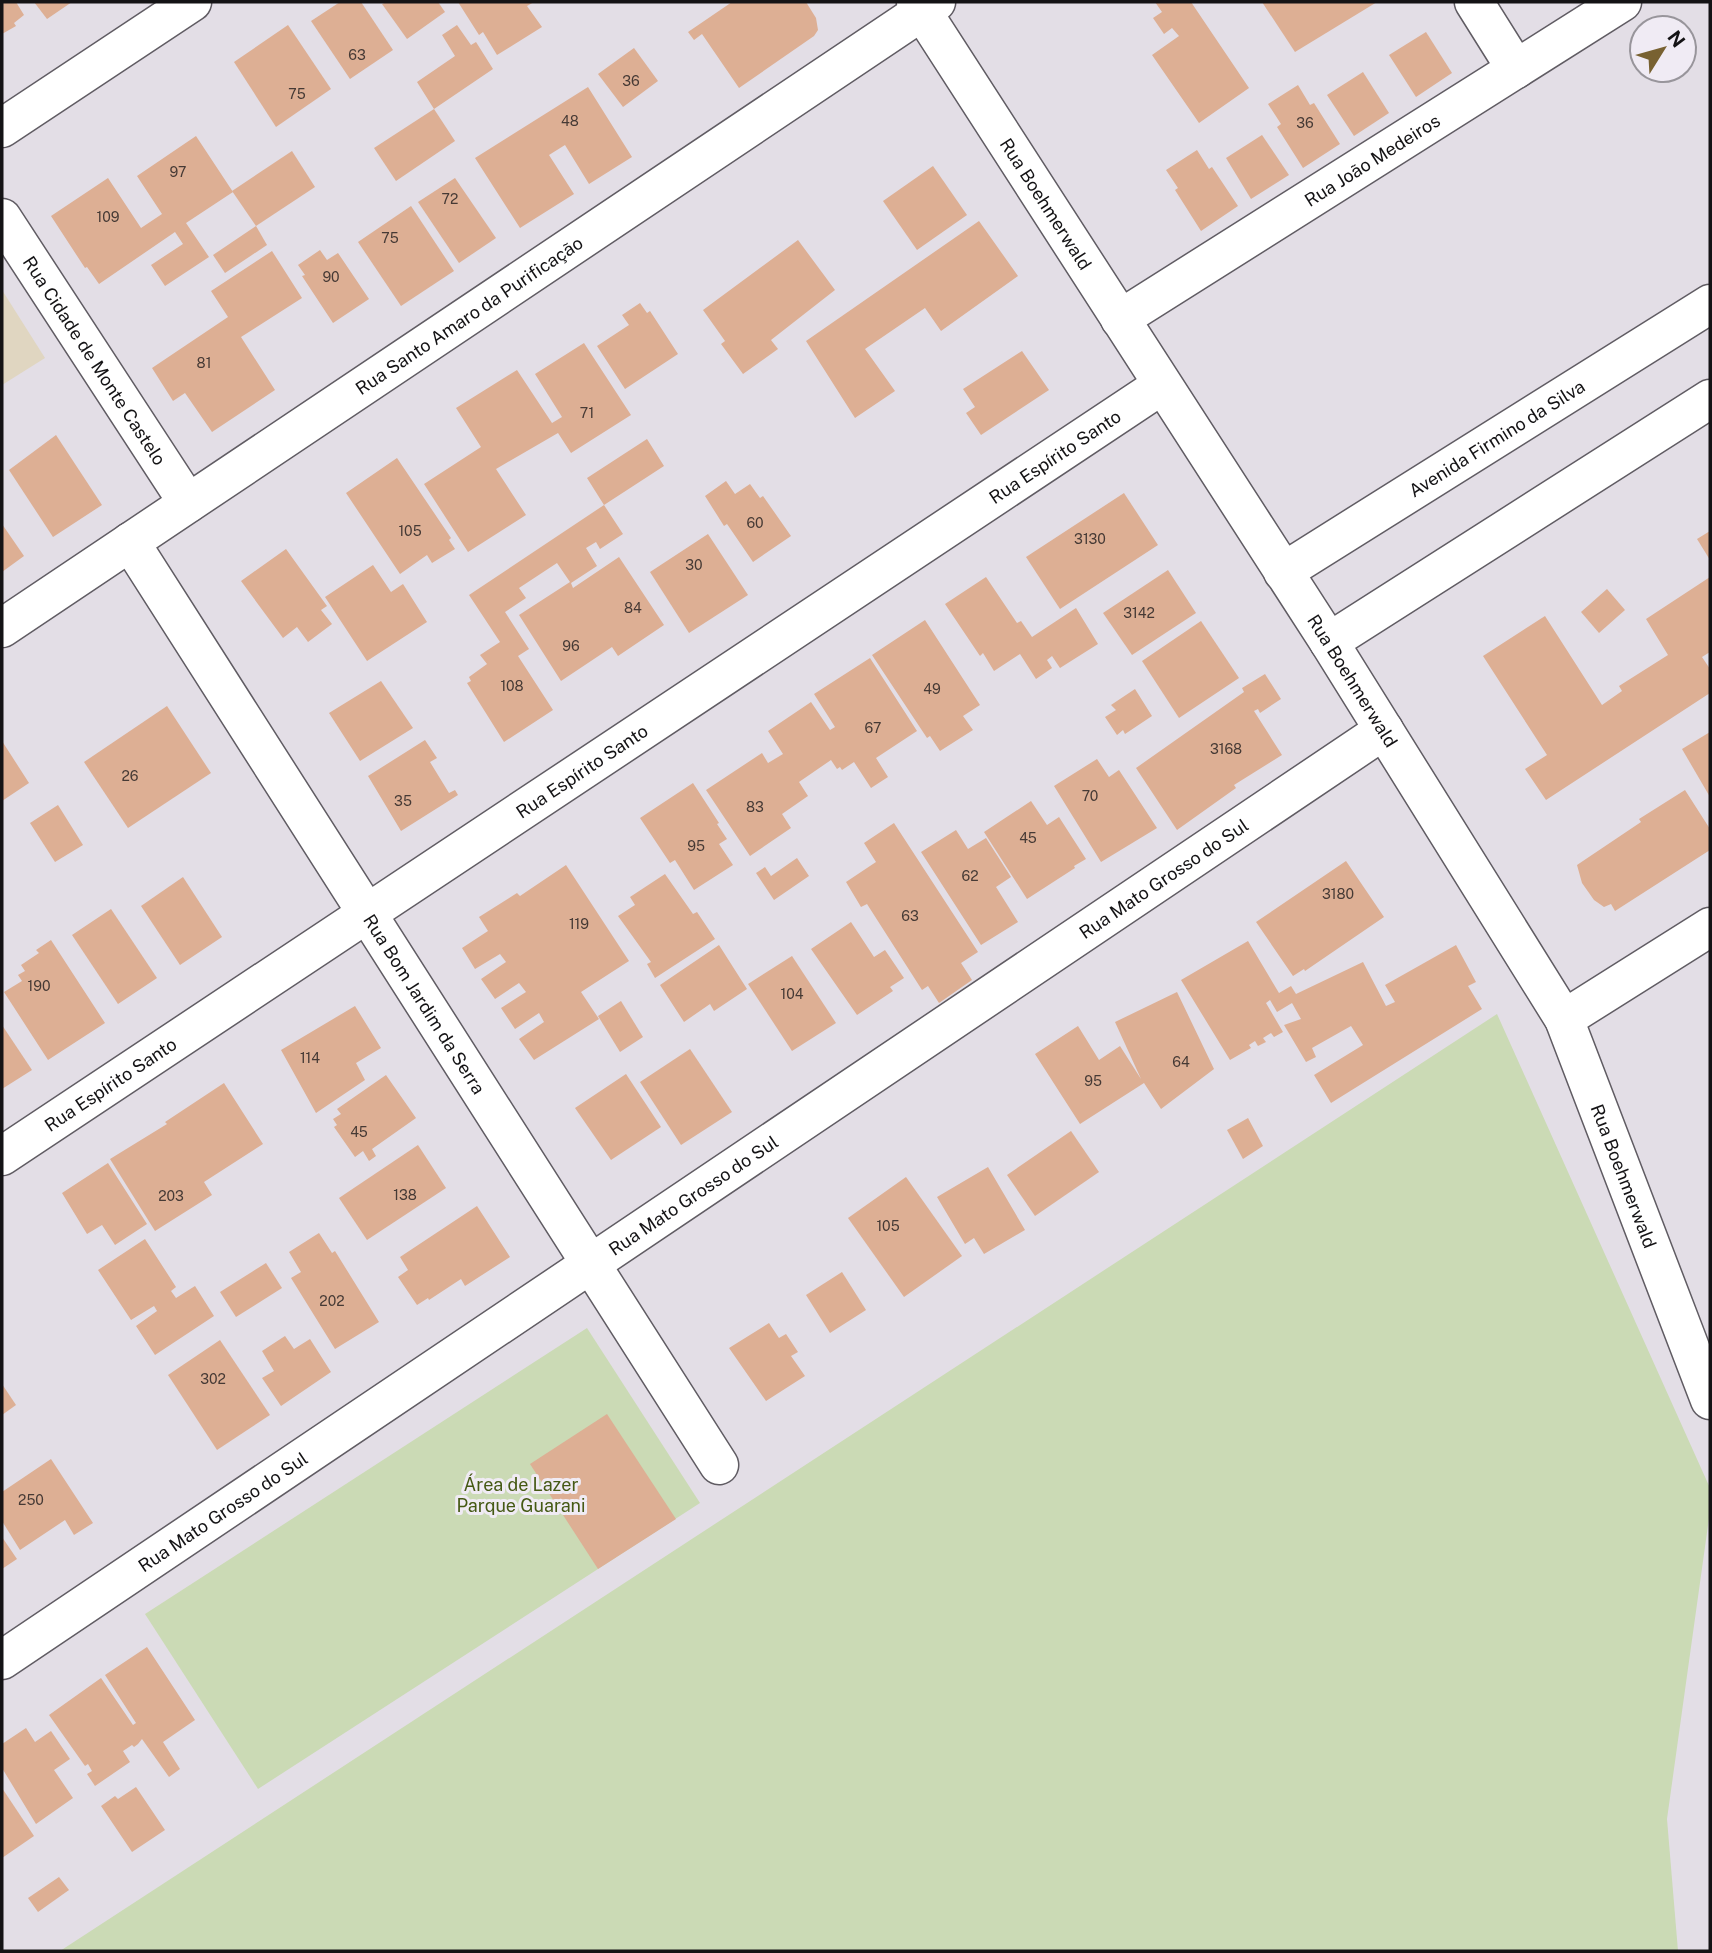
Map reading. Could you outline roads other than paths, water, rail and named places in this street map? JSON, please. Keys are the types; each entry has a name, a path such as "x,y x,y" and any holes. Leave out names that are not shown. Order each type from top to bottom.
{"street":[{"path":"2,128 192,2"},
{"path":"1474,2 1516,69"},
{"name":"Rua João Medeiros","path":"1120,319 1622,2"},
{"name":"Rua Boehmerwald","path":"925,5 1120,319 1329,642 1564,1019 1710,1400"},
{"name":"Rua Santo Amaro da Purificação","path":"2,628 925,5"},
{"name":"Rua Cidade de Monte Castelo","path":"2,218 188,503"},
{"name":"Avenida Firmino da Silva","path":"1283,572 1710,304"},
{"name":"Rua Espírito Santo","path":"2,1156 1162,385"},
{"path":"1329,642 1710,399"},
{"name":"Rua Bom Jardim da Serra","path":"130,542 719,1465"},
{"name":"Rua Mato Grosso do Sul","path":"2,1660 1384,730"},
{"path":"1564,1019 1710,927"}],"park label":[{"name":"Área de Lazer Parque Guarani","path":"521,1494"}]}
